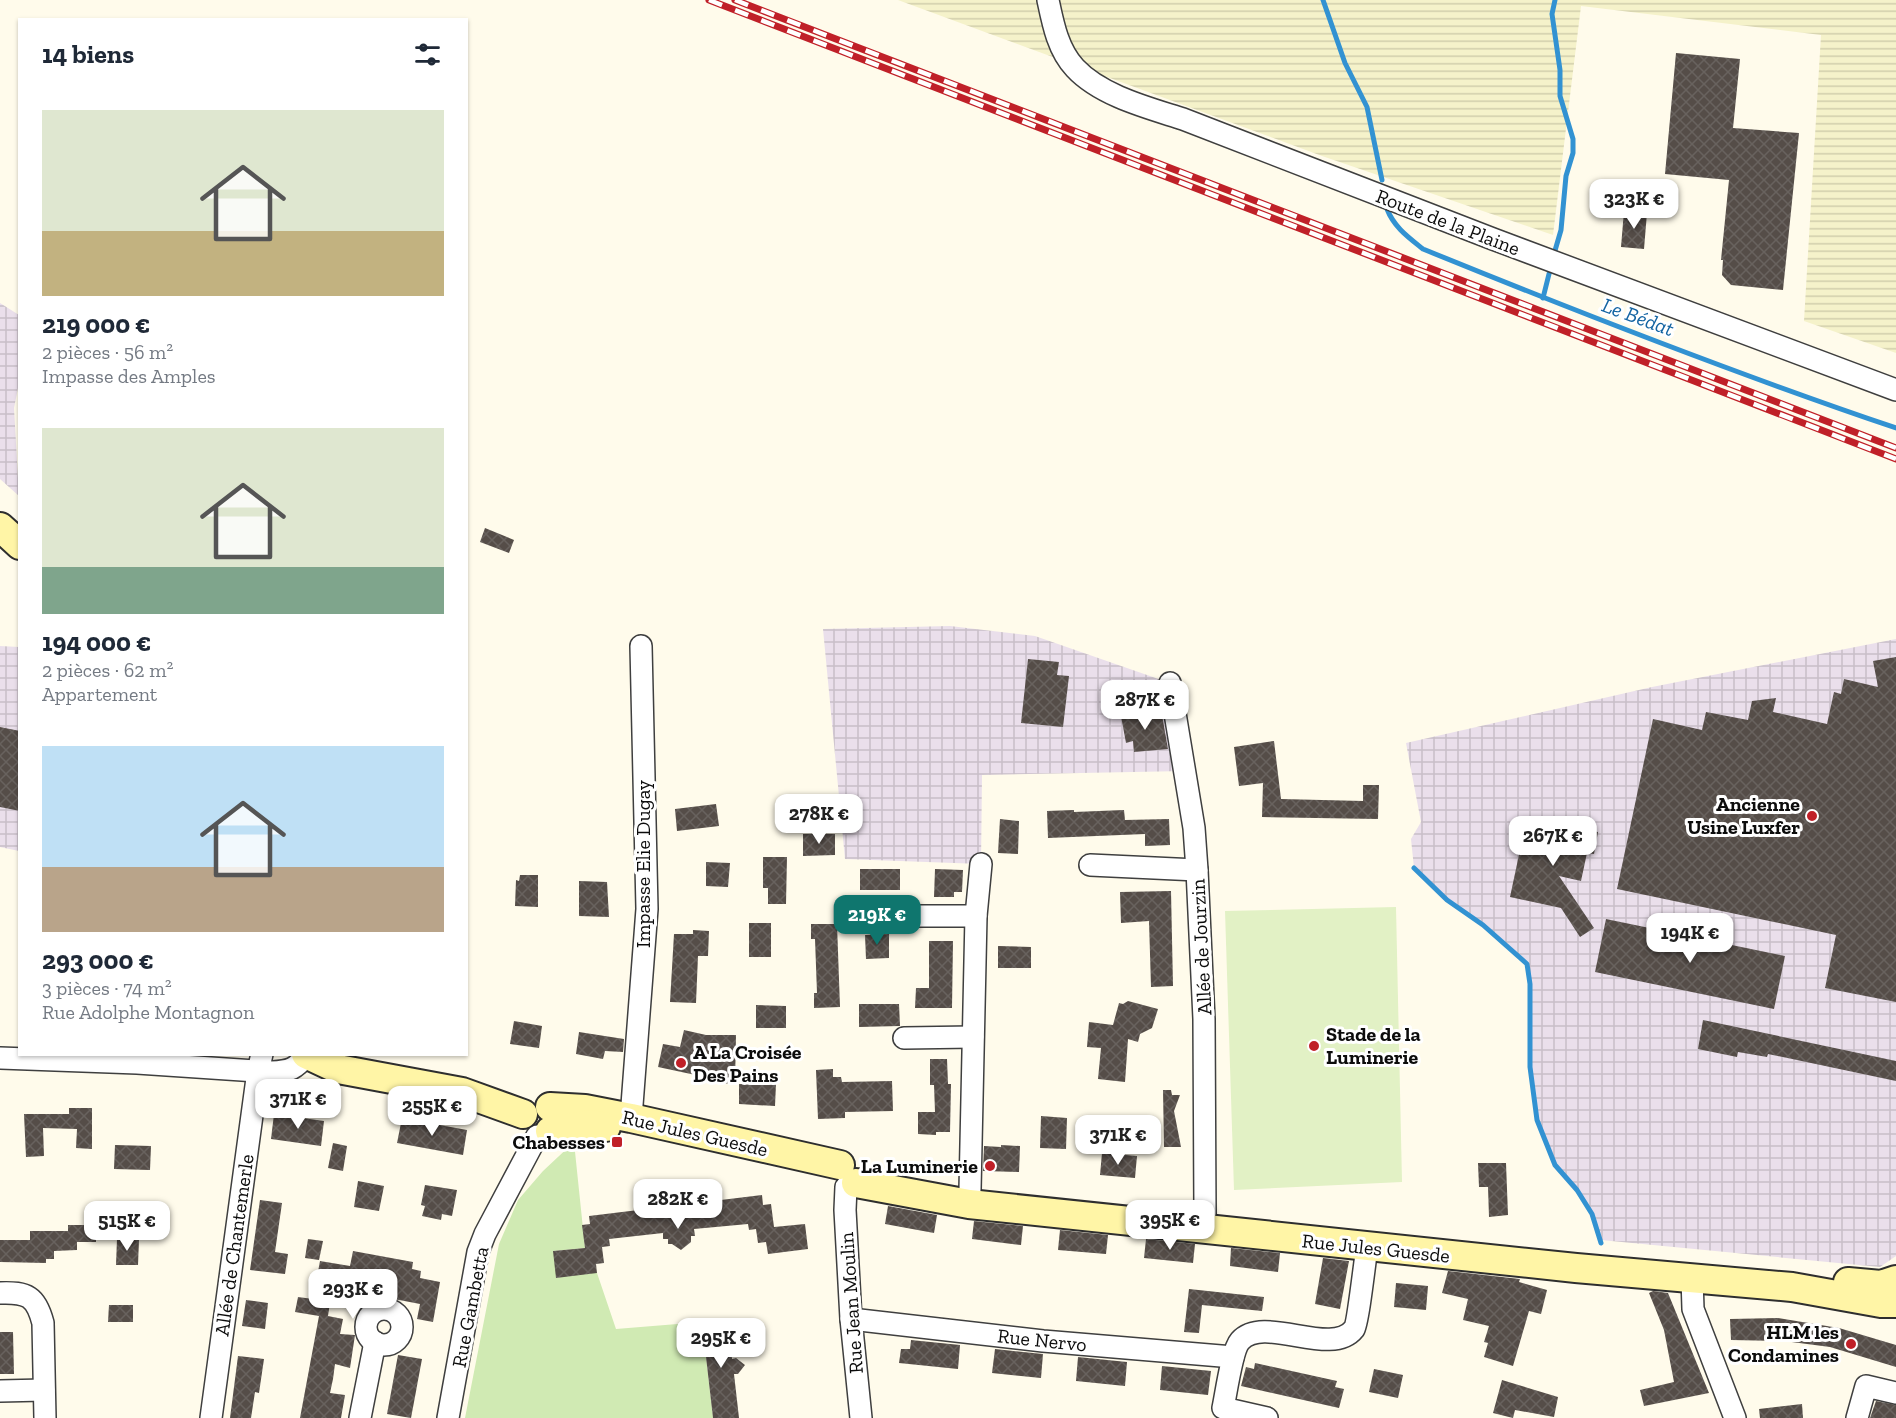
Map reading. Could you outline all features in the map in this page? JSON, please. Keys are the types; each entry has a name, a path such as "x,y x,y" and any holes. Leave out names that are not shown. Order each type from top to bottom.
{"main road":[{"path":"0,527 18,543"},
{"path":"308,1056 338,1070 462,1092 540,1122"},
{"name":"Rue Jules Guesde","path":"540,1122 585,1109 631,1118 847,1177 1206,1214 1577,1256 1793,1273 1861,1284 1881,1285 1896,1280"},
{"name":"Rue Jules Guesde","path":"540,1122 591,1124 969,1204 1565,1267 1803,1288 1881,1303 1896,1303"}],"street":[{"name":"Route de la Plaine","path":"1048,0 1052,22 1061,47 1075,68 1096,86 1140,105 1184,119 1492,239 1896,390"},
{"name":"Impasse Elie Dugay","path":"631,1118 647,909 641,646"},
{"name":"Allée de Jourzin","path":"1170,683 1186,777 1197,870 1204,1019 1206,1214"},
{"path":"970,1190 976,916 981,864"},
{"path":"1090,865 1197,870"},
{"path":"902,916 976,916"},
{"path":"904,1038 973,1037"},
{"path":"0,1058 136,1063 260,1063 287,1071 297,1066 305,1056"},
{"name":"Allée de Chantemerle","path":"211,1418 260,1063"},
{"name":"Rue Gambetta","path":"448,1418 478,1252 540,1122"},
{"name":"Rue Jean Moulin","path":"847,1177 845,1210 851,1319 861,1418"},
{"path":"1267,1418 1223,1408 1238,1342 1248,1335 1261,1332 1330,1339 1344,1337 1355,1327 1367,1247"},
{"path":"1692,1278 1693,1309 1735,1418"},
{"path":"0,1293 25,1294 34,1300 39,1309 43,1323 45,1418"},
{"name":"Rue Nervo","path":"851,1319 1043,1341 1233,1357"},
{"path":"360,1418 375,1342"},
{"path":"1857,1418 1866,1386 1896,1394"},
{"path":"0,1391 44,1389"}],"shaded area":[{"path":"898,0 1896,0 1896,353 1804,321 1821,35 1581,6 1553,235 1322,156"},
{"path":"0,303 18,314 18,388 14,408 18,495 0,479"},
{"path":"950,626 1035,636 1170,683 1185,771 982,775 981,864 845,859 823,629"},
{"path":"1896,639 1896,1256 1880,1267 1601,1240 1592,1214 1555,1165 1537,1120 1530,1067 1530,984 1527,964 1483,925 1447,900 1414,868 1411,839 1421,822 1406,743 1652,687"},
{"path":"0,646 18,647 18,851 0,847"}],"green space":[{"name":"Stade de la Luminerie","path":"1396,907 1402,1182 1234,1190 1225,911"},
{"path":"574,1142 585,1248 553,1251 597,1273 616,1329 702,1322 713,1418 465,1418 499,1244 518,1200 543,1171"}],"building":[{"path":"1676,53 1740,59 1733,128 1799,133 1783,290 1731,285 1722,275 1723,260 1721,260 1729,180 1665,174"},
{"path":"1624,211 1647,213 1644,249 1621,247"},
{"path":"485,528 514,540 509,553 480,542"},
{"name":"Ancienne Usine Luxfer","path":"1896,657 1896,1002 1825,988 1836,935 1617,889 1653,719 1702,730 1706,712 1748,720 1752,701 1776,698 1773,712 1827,724 1834,692 1841,694 1844,679 1878,687 1873,661"},
{"path":"1028,659 1059,662 1057,675 1069,676 1063,727 1021,723"},
{"path":"1161,709 1168,749 1134,752 1133,741 1126,743 1121,716"},
{"path":"0,727 18,731 18,811 0,807"},
{"path":"1274,741 1281,799 1363,801 1363,785 1379,785 1378,819 1262,817 1263,783 1239,786 1234,747"},
{"path":"716,804 719,826 677,831 675,809"},
{"path":"1074,810 1074,812 1124,810 1125,820 1169,819 1170,845 1145,846 1145,834 1048,838 1047,811"},
{"path":"1527,817 1598,832 1594,854 1587,853 1581,881 1559,876 1594,928 1580,937 1561,908 1510,897"},
{"path":"1000,819 1019,821 1018,854 998,853"},
{"path":"803,834 835,834 835,855 803,856"},
{"path":"763,857 787,857 786,904 768,904 768,888 763,888"},
{"path":"706,862 730,863 728,887 706,886"},
{"path":"860,869 900,869 900,890 860,890"},
{"path":"935,869 963,870 962,892 954,892 954,897 934,897"},
{"path":"520,875 538,875 538,907 515,906 516,880 519,881"},
{"path":"579,881 607,882 609,917 579,916"},
{"path":"1171,891 1173,986 1151,987 1149,921 1121,923 1120,892"},
{"path":"1606,919 1785,956 1774,1009 1595,972"},
{"path":"749,923 771,923 771,957 749,957"},
{"path":"811,924 837,924 840,1007 814,1008 814,993 817,993 815,939 811,939"},
{"path":"693,930 709,931 708,956 698,956 696,1003 670,1002 674,934 693,934"},
{"path":"889,934 889,958 866,959 865,935"},
{"path":"929,941 953,941 952,1008 915,1008 916,988 929,988"},
{"path":"998,946 1031,947 1031,968 998,968"},
{"path":"1128,1001 1158,1009 1152,1028 1140,1034 1138,1042 1128,1039 1125,1082 1098,1079 1101,1048 1087,1047 1089,1022 1113,1025 1119,1003 1123,1004"},
{"path":"859,1004 899,1004 900,1026 859,1027"},
{"path":"756,1005 786,1006 786,1028 756,1028"},
{"path":"1703,1020 1896,1061 1896,1081 1768,1054 1767,1057 1738,1052 1737,1057 1698,1049"},
{"path":"514,1021 542,1026 539,1048 510,1044"},
{"path":"684,1030 706,1035 736,1035 735,1084 719,1083 719,1080 658,1067 663,1044 680,1047"},
{"path":"579,1032 624,1039 623,1052 605,1051 603,1059 576,1054"},
{"path":"930,1059 947,1059 948,1084 951,1084 950,1132 936,1132 936,1135 918,1134 918,1112 935,1112 934,1085 930,1085"},
{"path":"833,1069 833,1077 841,1077 842,1082 892,1081 893,1111 845,1112 845,1118 818,1119 816,1070"},
{"path":"739,1084 776,1084 775,1106 739,1104"},
{"path":"1163,1090 1171,1090 1172,1095 1180,1095 1174,1111 1181,1147 1164,1147"},
{"path":"69,1108 92,1108 92,1149 76,1148 77,1129 43,1128 44,1156 26,1157 24,1114 69,1114"},
{"path":"274,1114 324,1121 321,1146 271,1139"},
{"path":"1041,1116 1067,1118 1066,1149 1040,1148"},
{"path":"402,1118 467,1130 463,1155 397,1143"},
{"path":"333,1143 347,1146 343,1171 328,1168"},
{"path":"115,1145 151,1146 150,1170 114,1169"},
{"path":"1001,1145 1020,1146 1019,1172 983,1171 984,1146 1001,1147"},
{"path":"1102,1153 1137,1156 1135,1178 1100,1175"},
{"path":"1478,1163 1506,1163 1508,1215 1489,1217 1488,1187 1479,1187"},
{"path":"358,1181 384,1186 379,1211 354,1207"},
{"path":"425,1185 457,1190 452,1216 442,1214 441,1220 422,1216 425,1206 421,1205"},
{"path":"762,1195 763,1205 771,1204 774,1227 805,1224 808,1249 768,1254 766,1242 758,1243 756,1229 749,1230 748,1224 694,1229 695,1236 691,1236 691,1242 681,1250 668,1244 668,1239 663,1239 663,1233 609,1239 610,1246 602,1247 604,1263 596,1264 597,1273 556,1278 553,1251 585,1248 582,1225 590,1224 589,1216"},
{"path":"260,1200 282,1203 275,1252 288,1254 285,1274 250,1270"},
{"path":"888,1206 937,1215 934,1233 885,1224"},
{"path":"974,1221 1023,1226 1021,1245 972,1239"},
{"path":"68,1225 96,1225 96,1242 77,1242 77,1250 54,1251 54,1259 46,1259 46,1263 0,1262 0,1240 30,1240 30,1231 68,1231"},
{"path":"1060,1230 1108,1235 1106,1254 1058,1250"},
{"path":"117,1239 139,1240 138,1265 116,1265"},
{"path":"308,1239 323,1241 319,1260 305,1258"},
{"path":"1146,1239 1195,1244 1193,1263 1144,1258"},
{"path":"1231,1248 1280,1253 1278,1272 1230,1266"},
{"path":"353,1251 413,1262 412,1269 421,1271 420,1278 440,1282 433,1322 417,1319 420,1304 389,1298 393,1284 365,1279 362,1294 332,1289 328,1316 343,1319 340,1334 355,1335 350,1368 335,1364 330,1393 345,1395 341,1418 300,1418 319,1316 295,1312 298,1297 313,1299 320,1261 350,1266"},
{"path":"1323,1258 1349,1261 1340,1309 1315,1304"},
{"path":"1448,1271 1520,1279 1519,1282 1547,1290 1541,1314 1529,1311 1513,1366 1484,1357 1488,1343 1484,1342 1489,1326 1463,1320 1468,1299 1442,1293"},
{"path":"1396,1283 1428,1286 1426,1310 1394,1307"},
{"path":"1189,1289 1264,1297 1262,1311 1202,1305 1199,1333 1184,1332"},
{"path":"1653,1291 1668,1293 1709,1393 1644,1406 1640,1390 1674,1382 1664,1330 1649,1293"},
{"path":"246,1300 268,1303 265,1329 242,1326"},
{"path":"109,1305 133,1305 133,1322 108,1322"},
{"name":"HLM les Condamines","path":"1778,1318 1839,1328 1896,1345 1896,1367 1830,1347 1784,1341 1731,1340 1730,1319"},
{"path":"727,1319 732,1359 736,1358 745,1365 738,1374 734,1374 739,1418 713,1418 702,1322"},
{"path":"0,1332 13,1332 14,1374 0,1374"},
{"path":"911,1340 960,1345 958,1369 899,1363 901,1349 910,1349"},
{"path":"995,1349 1043,1354 1041,1378 992,1373"},
{"path":"398,1355 422,1359 411,1418 387,1414"},
{"path":"238,1356 264,1359 259,1393 255,1392 251,1418 230,1418"},
{"path":"1078,1357 1127,1362 1125,1386 1076,1381"},
{"path":"1255,1363 1337,1381 1335,1387 1344,1389 1339,1408 1241,1386 1246,1367 1254,1369"},
{"path":"1162,1366 1211,1371 1208,1395 1160,1390"},
{"path":"1374,1369 1403,1375 1398,1398 1369,1392"},
{"path":"1502,1380 1558,1397 1554,1417 1515,1410 1513,1418 1493,1413"},
{"path":"1876,1401 1896,1405 1896,1418 1870,1418"},
{"path":"1802,1404 1803,1418 1760,1418 1759,1409"}],"waterway":[{"name":"Le Bédat","path":"1323,0 1345,63 1367,107 1382,180"},
{"path":"1554,254 1561,230 1566,176 1573,153 1573,139 1560,96 1560,70 1552,14 1555,0"},
{"name":"Le Bédat","path":"1387,209 1398,226 1423,249 1658,342 1896,428"},
{"path":"1543,298 1550,270"},
{"path":"1414,868 1447,900 1483,925 1527,964 1530,984 1530,1067 1537,1120 1555,1165 1577,1190 1592,1214 1601,1243"}],"railway":[{"path":"709,0 1896,459"},
{"path":"735,0 1896,448"}],"place":[{"name":"Ancienne Usine Luxfer","path":"1812,816"},
{"name":"Stade de la Luminerie","path":"1314,1046"},
{"name":"A La Croisée Des Pains","path":"681,1063"},
{"name":"Chabesses","path":"617,1142"},
{"name":"La Luminerie","path":"990,1166"},
{"name":"HLM les Condamines","path":"1851,1344"}]}
